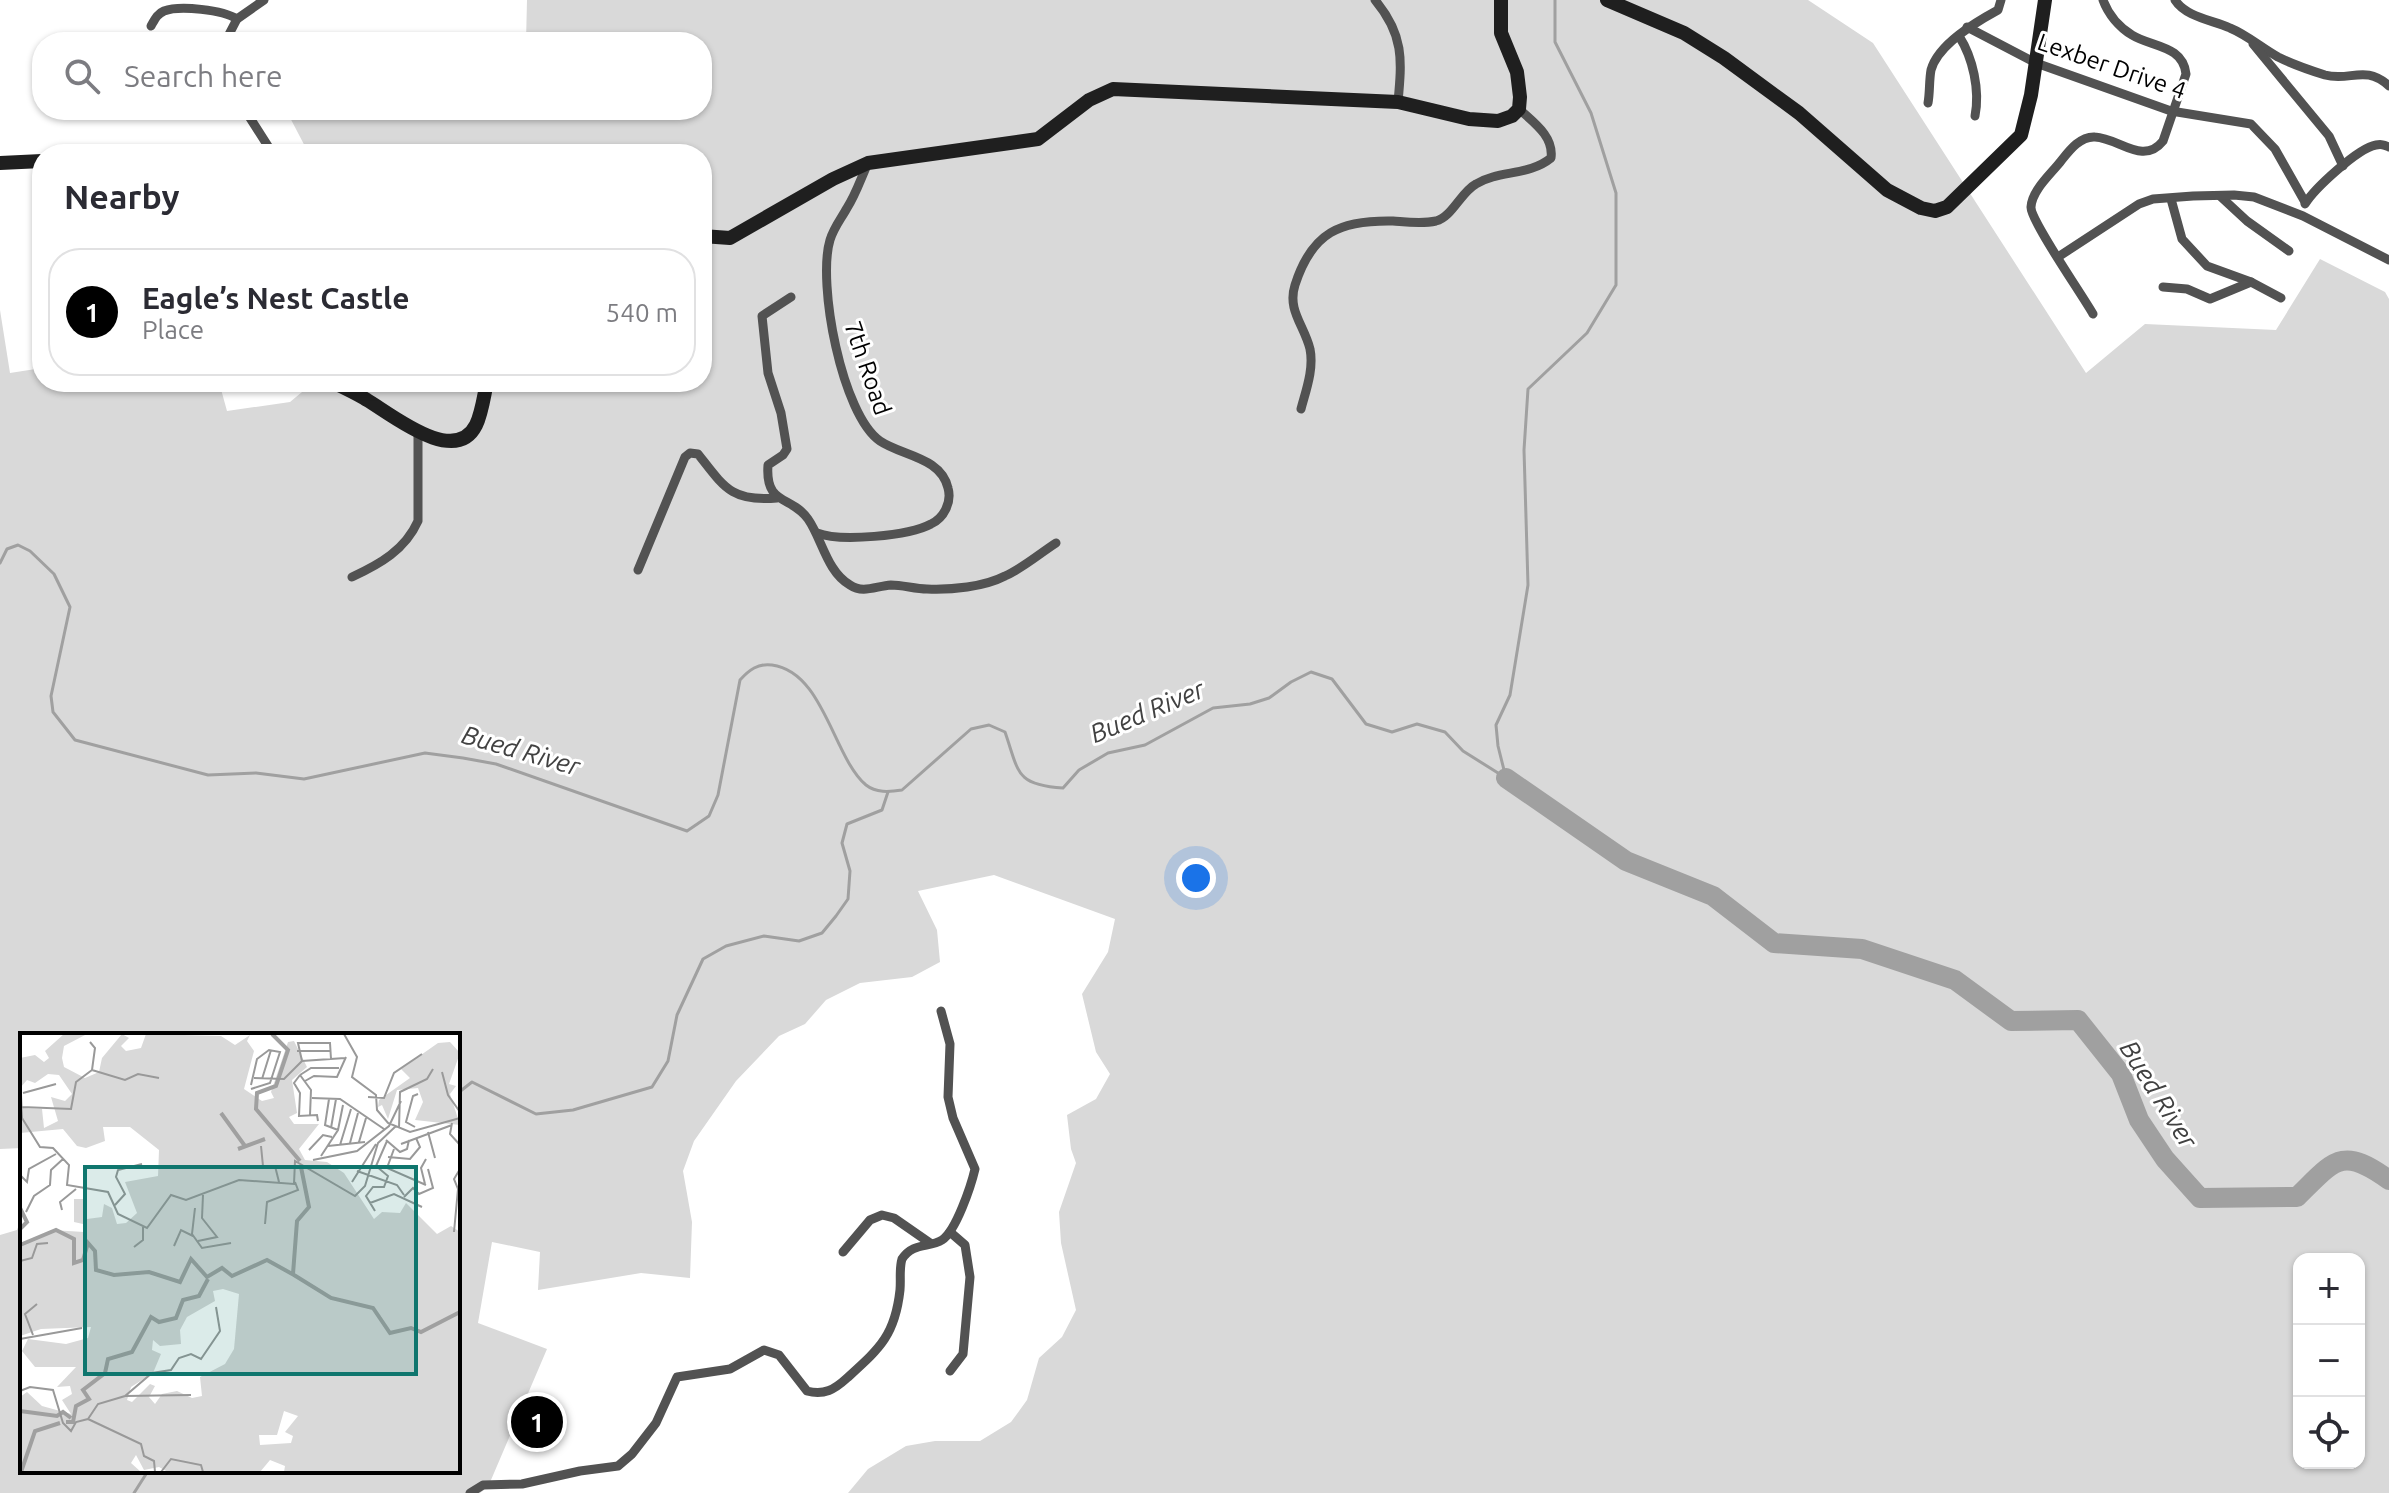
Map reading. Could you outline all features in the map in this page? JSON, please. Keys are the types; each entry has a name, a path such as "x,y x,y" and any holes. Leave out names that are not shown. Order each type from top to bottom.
{"main road":[{"path":"712,237 730,238 833,179 868,163 1038,139 1089,100 1113,89 1398,102 1469,119 1498,121 1512,116 1519,109 1520,97 1517,72 1501,33 1501,0"},
{"path":"1607,0 1684,33 1724,58 1799,113 1887,190 1921,208 1935,211 1947,207 2021,135 2045,0"},
{"path":"0,163 32,161"},
{"path":"352,392 418,432 443,440 466,437 476,425 484,392"}],"street":[{"path":"230,32 237,19 264,0"},
{"path":"1375,0 1392,24 1400,46 1398,102"},
{"path":"1928,103 1930,72 1936,60 1967,27 1998,10 2001,0"},
{"path":"2093,314 2037,228 2030,212 2034,195 2081,140 2091,136 2137,151 2150,152 2158,147 2163,141 2186,74 2180,57 2133,36 2114,18 2103,0"},
{"path":"2175,0 2196,16 2232,29 2279,57 2318,73 2333,77 2369,74 2377,76 2389,86"},
{"path":"151,26 160,13 175,9 216,11 237,19"},
{"name":"Lexber Drive 4","path":"1967,27 2036,63 2171,111 2251,124 2275,149 2305,202"},
{"path":"1959,36 1968,54 1978,92 1975,116"},
{"path":"2248,39 2329,136 2343,166"},
{"path":"1301,409 1311,362 1310,348 1293,306 1293,295 1302,267 1312,250 1321,239 1344,225 1442,219 1472,186 1540,166 1551,158 1552,149 1547,138 1519,109"},
{"path":"251,120 267,144"},
{"path":"2303,216 2305,202 2343,166 2372,146 2389,147"},
{"name":"7th Road","path":"817,533 835,538 917,529 941,516 948,504 949,489 934,467 881,442 868,430 859,414 834,339 827,293 829,243 868,163"},
{"path":"2058,257 2139,204 2153,199 2220,196 2254,197 2303,216 2389,260"},
{"path":"2220,196 2247,221 2289,251"},
{"path":"2171,199 2182,239 2207,266 2251,282 2281,298"},
{"path":"2163,287 2187,289 2210,299 2251,282"},
{"path":"777,498 768,481 768,465 787,449 781,413 768,373 762,316 791,297"},
{"path":"352,577 383,561 412,534 420,510 418,432"},
{"path":"638,570 685,457 690,453 698,454 727,490 748,498 777,498 799,510 817,533 838,574 851,587 859,589 892,585 937,589 982,583 1003,577 1056,543"},
{"path":"470,1493 483,1485 522,1484 618,1466 632,1454 656,1423 677,1377 730,1369 759,1352 779,1355 807,1391 828,1392 882,1346 893,1322 900,1292 902,1259 906,1253 940,1241 950,1232 975,1168 948,1097 952,1057 941,1011"},
{"path":"843,1252 870,1220 882,1215 894,1218 930,1243"},
{"path":"950,1232 965,1245 970,1277 963,1354 950,1371"}],"shaded area":[{"path":"527,0 1808,0 1873,43 2086,373 2145,324 2276,330 2320,259 2385,292 2389,299 2389,1493 848,1493 868,1469 906,1446 935,1441 980,1441 1011,1422 1027,1400 1039,1358 1062,1337 1076,1310 1061,1243 1059,1212 1076,1163 1067,1115 1096,1099 1110,1074 1096,1052 1082,994 1108,952 1115,919 994,875 918,891 937,930 940,962 912,977 860,983 826,1000 805,1024 779,1036 736,1081 694,1141 683,1171 692,1222 690,1278 641,1273 538,1290 540,1252 492,1242 478,1323 547,1349 488,1487 480,1493 0,1493 0,1235 17,1230 20,1222 20,1473 460,1473 460,1033 20,1033 20,1148 0,1149 0,310 10,373 32,370 32,392 222,392 227,411 290,402 302,392 712,392 712,144 304,144 291,120 712,120 712,32 526,32"}],"waterway":[{"path":"1506,778 1496,725 1510,695 1528,585 1524,450 1528,389 1587,333 1616,285 1616,193 1591,113 1555,42 1555,0"},
{"name":"Bued River","path":"0,563 7,549 18,545 30,551 54,574 70,607 51,696 53,712 75,740 208,775 256,773 304,779 425,753 496,764 687,831 709,816 718,795 740,680 754,668 772,665 790,671 804,683 816,699 855,772 866,785 878,791 902,790 971,729 989,725 1005,732 1017,767 1027,780 1063,788 1079,770 1108,753 1145,745 1213,708 1250,704 1269,698 1311,672 1332,679 1366,724 1392,732 1417,724 1445,732 1463,751 1506,778"},
{"name":"Bued River","path":"1506,778 1626,861 1713,896 1774,943 1862,949 1955,980 2011,1021 2078,1020 2121,1074 2139,1120 2165,1159 2200,1198 2297,1197 2330,1167 2349,1161 2373,1169 2389,1180"},
{"path":"460,1091 472,1082 536,1114 573,1110 652,1087 668,1061 677,1015 703,959 726,946 764,936 799,941 822,933 848,899 850,871 842,843 847,824 882,810 888,792"},
{"path":"134,1493 147,1473"}],"place":[{"name":"Eagle’s Nest Castle","path":"537,1422"}]}
